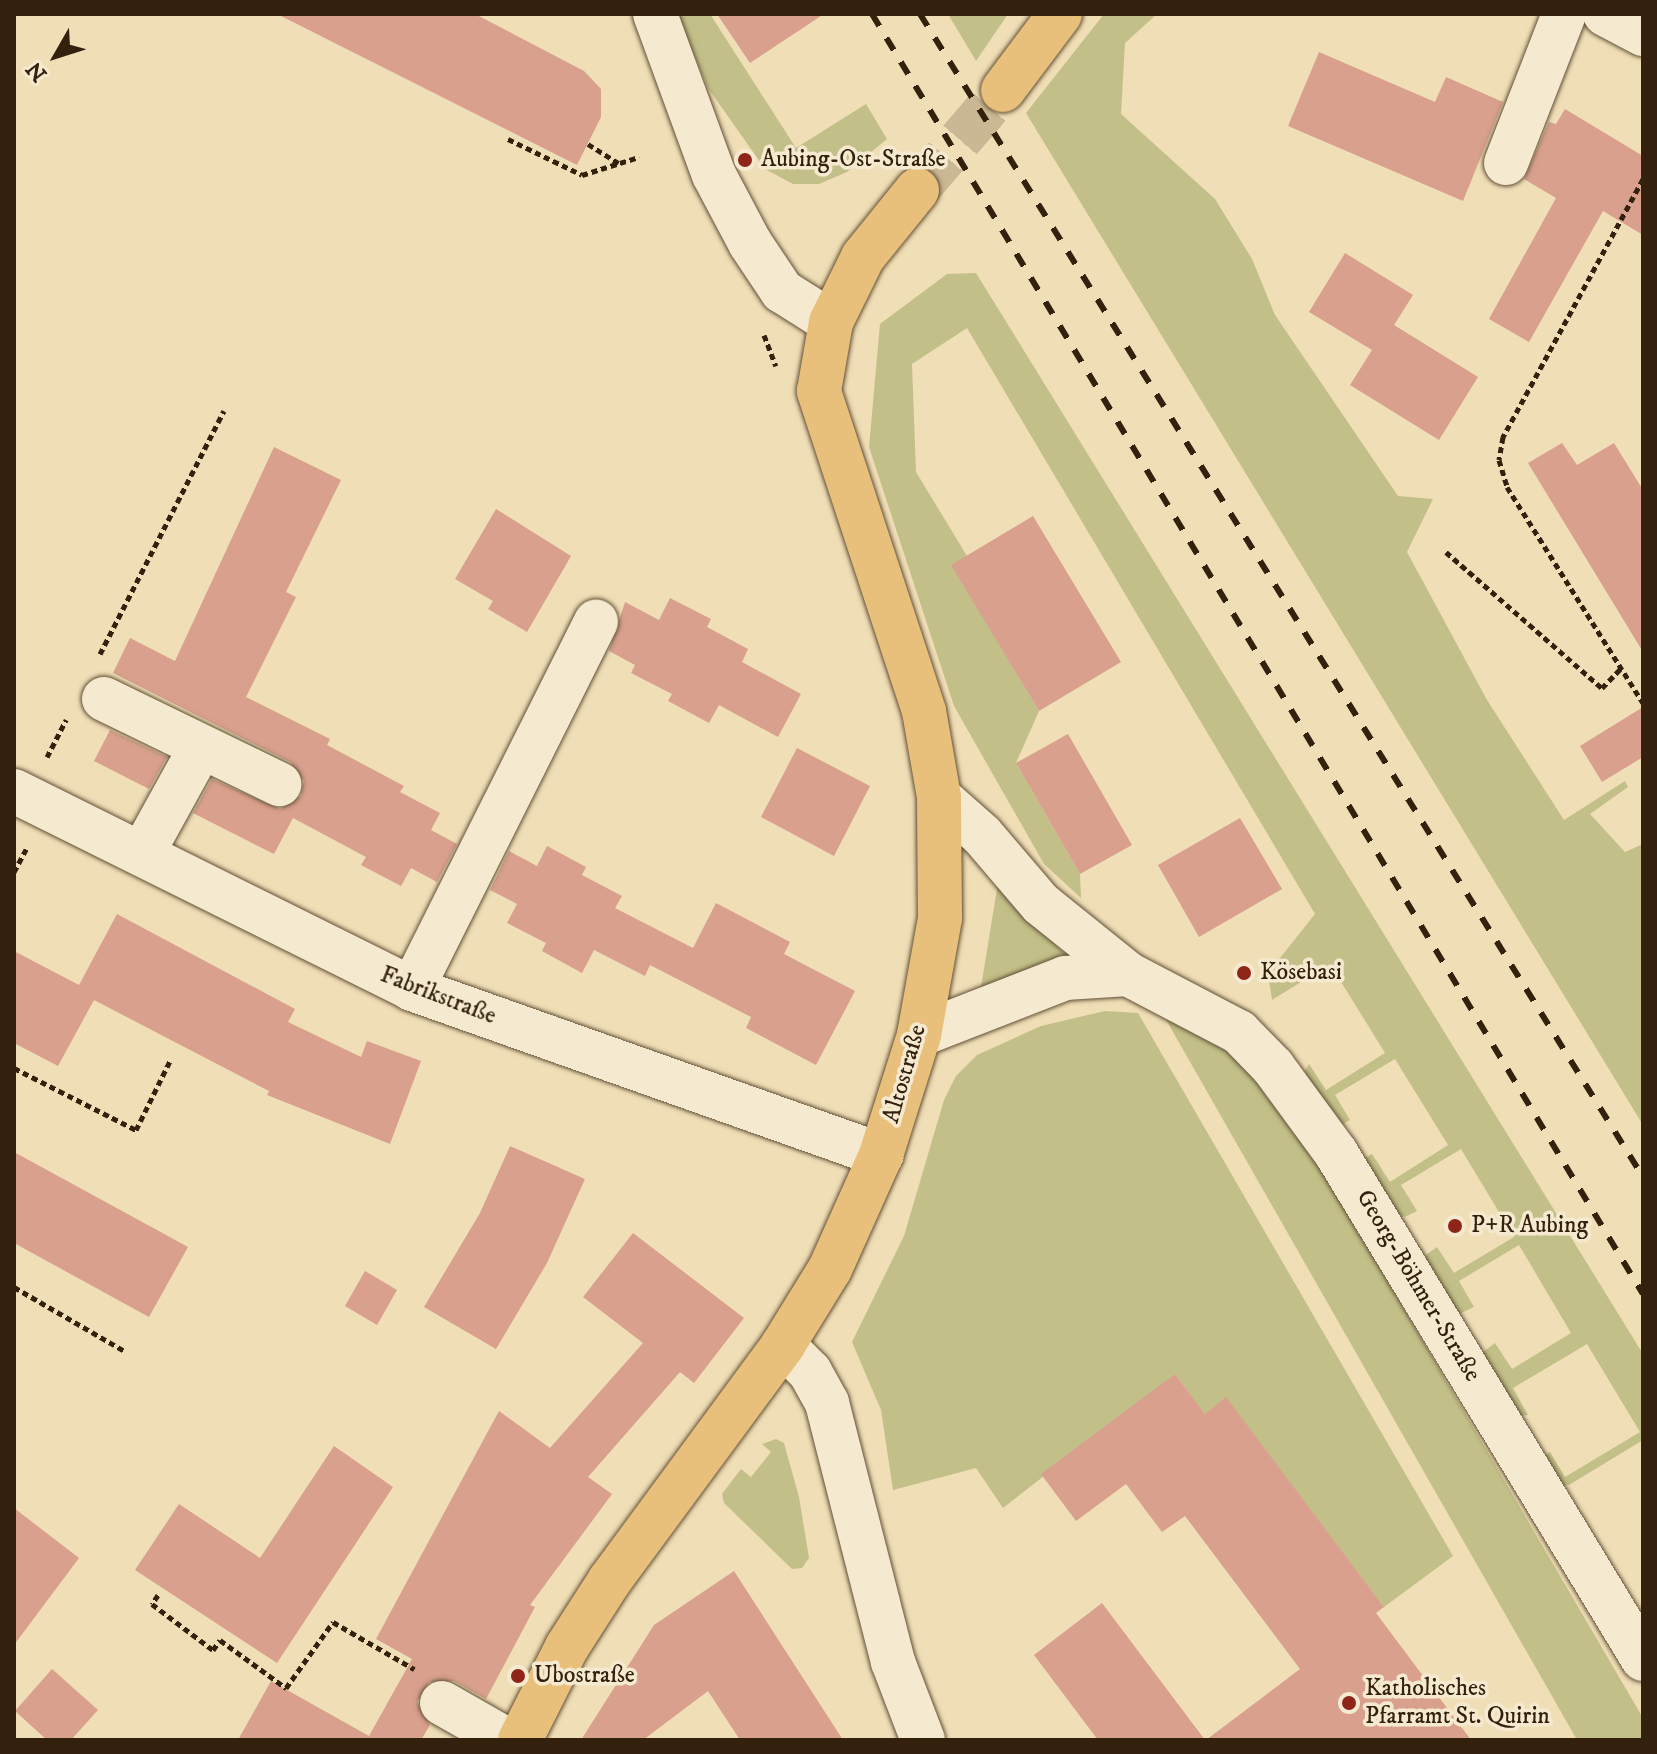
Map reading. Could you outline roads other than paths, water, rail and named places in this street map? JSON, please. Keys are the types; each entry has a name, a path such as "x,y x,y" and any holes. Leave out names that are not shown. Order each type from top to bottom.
{"main road":[{"path":"1003,90 1060,14"},
{"name":"Altostraße","path":"520,1740 567,1647 610,1580 783,1345 830,1269 881,1155 919,1035 940,918 939,797 924,711 819,391 831,322 863,257 917,190"}],"street":[{"path":"655,14 714,175 750,243 782,291 831,322"},
{"path":"1506,163 1564,14"},
{"path":"1605,14 1643,34"},
{"path":"412,989 596,621"},
{"path":"91,690 200,749 279,784"},
{"path":"142,854 200,749"},
{"name":"Fabrikstraße","path":"20,794 311,943 412,989 881,1155"},
{"name":"Georg-Böhmer-Straße","path":"939,797 982,835 1041,904 1128,974 1239,1032 1282,1079 1336,1153 1643,1659"},
{"path":"919,1035 1065,978 1128,974"},
{"path":"783,1345 810,1372 827,1403 893,1662 923,1740"},
{"path":"434,1690 507,1740"}],"tunnel":[{"path":"917,190 1003,90"}],"railway":[{"path":"872,14 1643,1294"},
{"path":"920,14 1643,1177"}],"place":[{"name":"Aubing-Ost-Straße","path":"745,160"},
{"name":"Kösebasi","path":"1244,973"},
{"name":"P+R Aubing","path":"1455,1226"},
{"name":"Ubostraße","path":"518,1676"},
{"name":"Katholisches Pfarramt St. Quirin","path":"1349,1703"}]}
